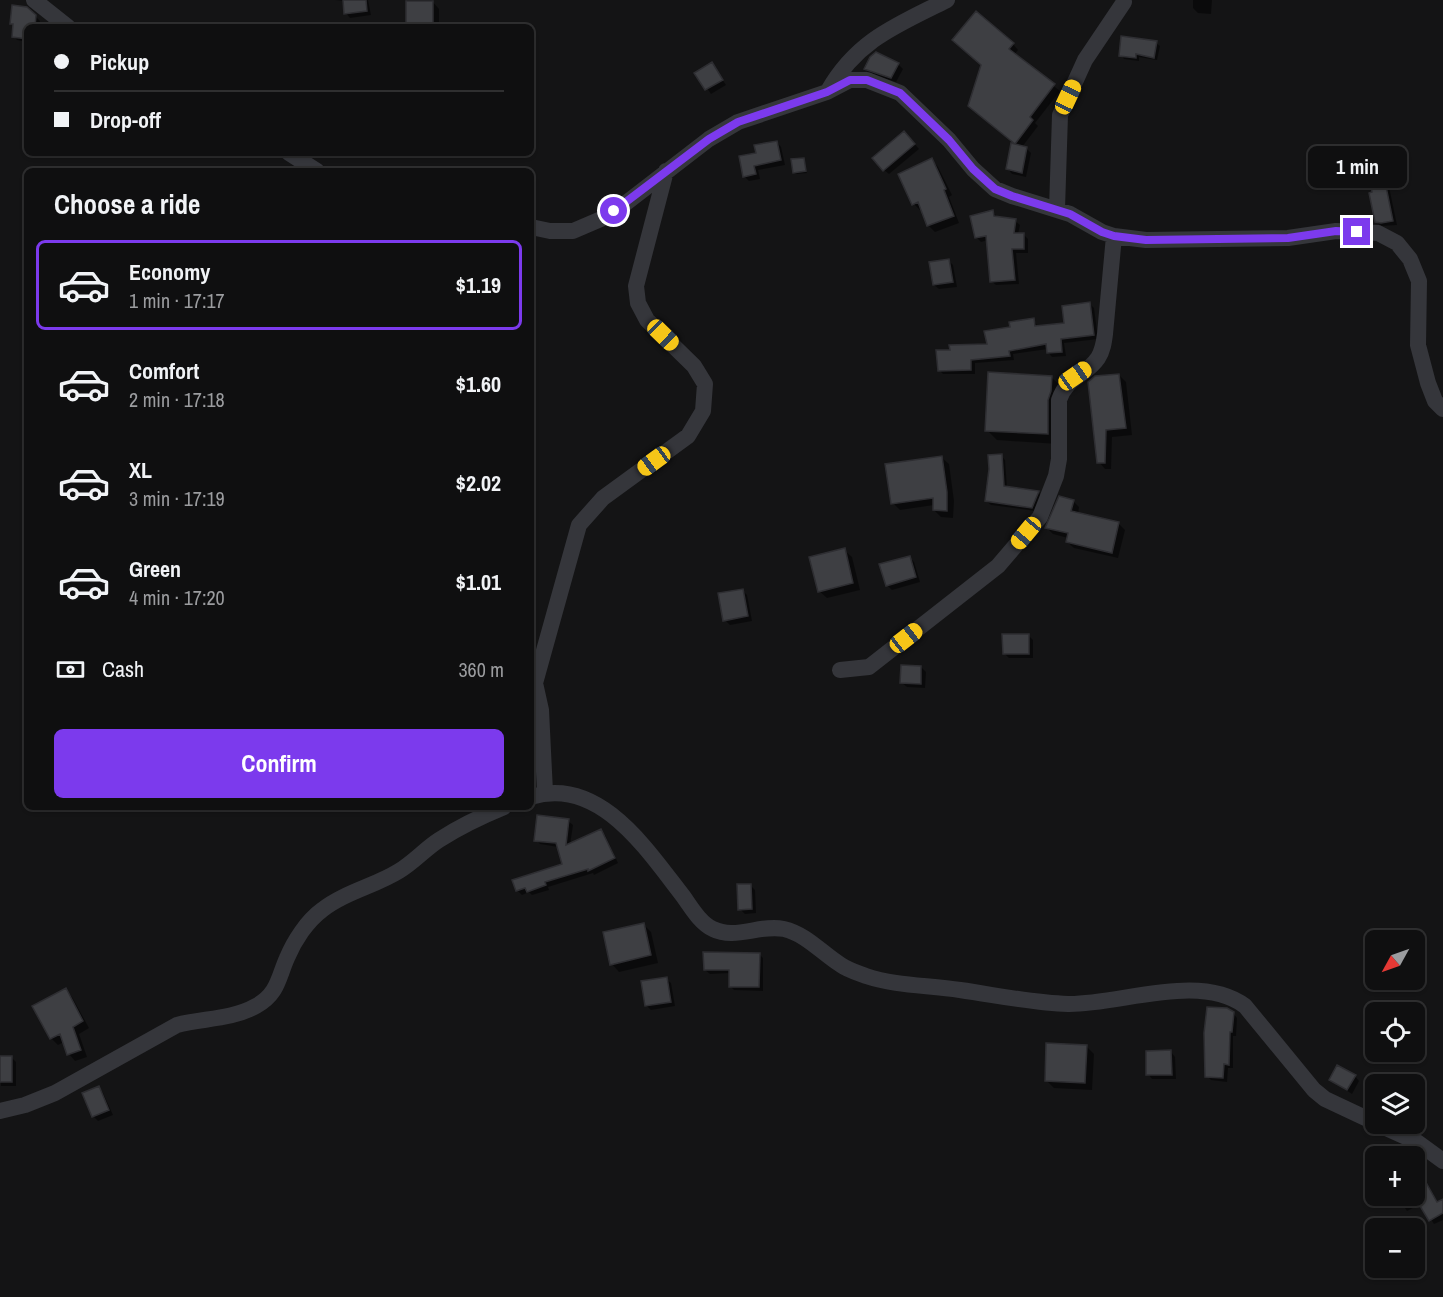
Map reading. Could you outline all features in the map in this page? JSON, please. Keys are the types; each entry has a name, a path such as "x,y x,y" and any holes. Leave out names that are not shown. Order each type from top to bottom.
{"street":[{"path":"34,0 64,24"},
{"path":"827,92 849,60 864,46 892,28 947,0"},
{"path":"1057,209 1060,115 1085,60 1125,2"},
{"path":"534,227 550,231 573,231 602,219 709,139 738,122 827,92 850,80 867,80 900,93 995,189 1057,209 1114,236 1146,240 1288,238 1336,231 1378,233 1397,243 1410,259 1419,281 1418,345 1435,401 1443,409"},
{"path":"294,156 312,168"},
{"path":"666,171 636,286 638,303 647,320 694,366 705,384 704,411 688,436 603,498 579,525 535,683 541,710 538,794 575,795 598,805 613,815 658,865 703,922 713,930 731,934 765,927 786,930 815,945 843,967 868,976 895,982 1070,1004 1175,991 1221,993 1234,998 1245,1006 1314,1090 1325,1099 1365,1118"},
{"path":"840,670 869,667 998,566 1040,517 1056,476 1059,459 1059,400 1062,391 1066,384 1097,360 1102,350 1106,334 1114,236"},
{"path":"0,1111 25,1105 55,1093 177,1025 190,1021 216,1020 256,1007 270,996 281,978 288,956 306,927 322,910 351,893 400,871 438,840 498,810"},
{"path":"1400,1134 1417,1142 1443,1161"}],"building":[{"path":"343,0 366,0 367,11 344,14"},
{"path":"406,1 433,1 433,24 406,24"},
{"path":"12,5 27,7 36,15 35,24 24,24 24,39 12,37 13,24 10,24"},
{"path":"976,11 1014,43 1009,49 1055,84 1030,117 1033,120 1015,144 968,106 981,65 952,40"},
{"path":"1121,36 1157,41 1154,58 1136,54 1136,58 1119,56"},
{"path":"876,52 899,63 891,78 864,69 870,57"},
{"path":"712,62 723,80 705,90 694,73"},
{"path":"904,131 915,144 883,171 872,158"},
{"path":"777,141 781,160 754,166 756,174 743,177 739,156 756,153 754,145"},
{"path":"1011,143 1027,147 1022,173 1006,169"},
{"path":"1379,152 1393,221 1381,223 1375,222 1365,154"},
{"path":"804,158 806,171 793,173 791,159"},
{"path":"932,158 946,189 944,190 954,216 927,226 918,202 912,205 898,174"},
{"path":"993,210 994,216 1016,219 1014,233 1024,233 1024,249 1012,249 1015,280 990,282 986,236 975,238 970,216"},
{"path":"949,259 953,282 933,285 929,262"},
{"path":"1090,302 1094,335 1061,339 1062,352 1047,353 1046,344 1009,351 1010,356 971,360 971,370 938,371 936,350 950,350 949,345 987,344 984,331 1010,327 1009,322 1034,318 1035,326 1064,323 1062,306"},
{"path":"988,372 1052,376 1048,400 1048,434 985,431"},
{"path":"1119,374 1126,428 1106,430 1105,463 1097,463 1088,382 1095,376"},
{"path":"1002,454 1004,486 1039,491 1032,508 985,501 989,469 988,455"},
{"path":"942,456 947,511 933,510 933,498 891,504 885,464"},
{"path":"1059,496 1074,500 1071,511 1119,522 1112,553 1066,542 1068,533 1045,528"},
{"path":"845,548 853,583 818,592 809,557"},
{"path":"910,556 916,577 886,586 879,564"},
{"path":"743,589 748,616 723,621 718,593"},
{"path":"1002,634 1029,634 1029,654 1003,654"},
{"path":"901,665 921,666 921,684 900,683"},
{"path":"537,815 569,819 566,845 601,829 615,858 588,871 588,869 545,882 546,885 527,892 525,888 516,891 512,880 562,864 556,843 534,841"},
{"path":"737,884 751,884 752,909 738,910"},
{"path":"644,923 651,955 610,965 603,932"},
{"path":"703,952 760,953 759,987 729,987 729,970 704,970"},
{"path":"667,977 671,1002 645,1006 641,981"},
{"path":"66,988 83,1021 73,1027 81,1050 67,1055 60,1034 50,1039 32,1006"},
{"path":"1207,1007 1227,1008 1234,1012 1232,1032 1230,1032 1229,1065 1224,1064 1223,1078 1205,1077 1204,1033"},
{"path":"1046,1043 1087,1045 1085,1083 1045,1081"},
{"path":"1171,1050 1172,1075 1146,1075 1146,1051"},
{"path":"0,1056 12,1056 12,1082 0,1082"},
{"path":"1337,1065 1356,1075 1347,1090 1329,1080"},
{"path":"99,1086 109,1110 92,1117 82,1093"},
{"path":"1425,1181 1437,1202 1443,1199 1443,1213 1429,1221 1420,1206 1425,1206"}],"route":[{"path":"614,211 709,139 738,122 827,92 850,80 867,80 900,93 995,189 1070,214 1114,236 1146,240 1288,238 1336,231 1357,232"}]}
